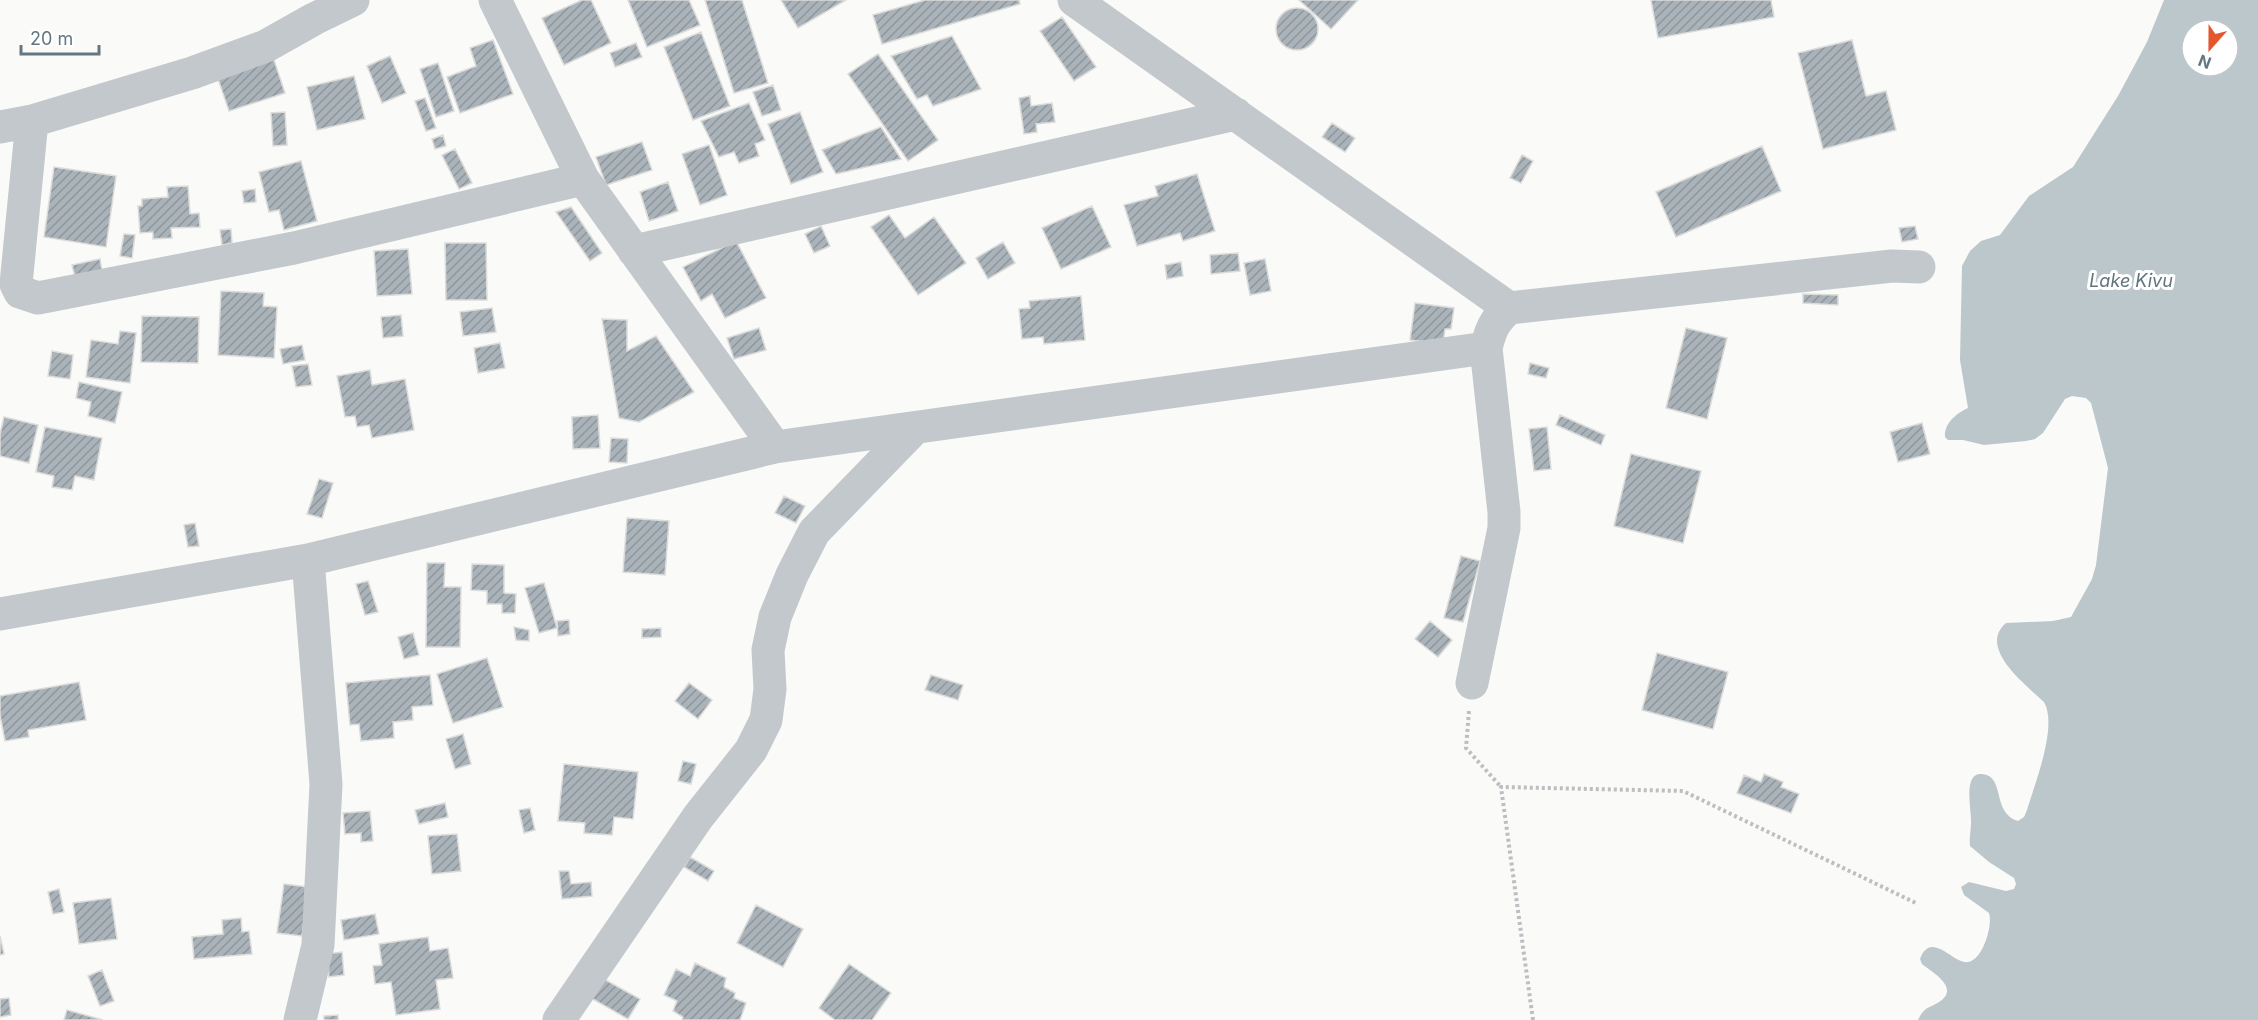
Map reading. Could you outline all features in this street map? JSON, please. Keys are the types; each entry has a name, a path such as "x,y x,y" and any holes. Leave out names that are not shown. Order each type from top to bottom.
{"street":[{"path":"0,127 32,121 192,73 255,50 315,9 352,0"},
{"path":"495,0 583,179 775,447"},
{"path":"1074,0 1509,308"},
{"path":"634,251 1236,114"},
{"path":"32,121 16,284 20,292 38,297 294,248 583,179"},
{"path":"1472,683 1504,528 1486,348 1497,318 1509,308 1892,266 1918,267"},
{"path":"0,614 308,560 775,447 1486,348"},
{"path":"559,1020 698,817 751,750 766,720 770,689 768,650 775,616 792,575 814,532 915,428"},
{"path":"300,1020 318,945 326,784 308,560"}],"path":[{"path":"1472,683 1466,748 1501,787 1533,1020"},
{"path":"1501,787 1683,791 1918,904"}],"water":[{"name":"Lake Kivu","path":"2164,0 2258,0 2258,1020 1918,1020 1925,1010 1945,997 1947,991 1943,981 1922,964 1920,959 1925,951 1930,947 1936,948 1962,962 1968,962 1978,955 1986,941 1990,925 1989,913 1964,895 1961,887 1969,882 2006,891 2014,889 2016,884 2014,878 1970,846 1969,794 1972,779 1976,775 1989,776 1997,788 2004,811 2018,821 2024,817 2027,810 2044,755 2048,712 2044,702 2007,666 1997,644 1999,633 2006,623 2053,621 2071,617 2092,579 2096,565 2108,468 2091,403 2086,398 2072,396 2065,399 2043,433 2035,439 1984,445 1963,440 1948,440 1945,437 1945,432 1952,419 1968,408 1960,360 1962,266 1970,251 1981,241 2000,235 2029,196 2073,167 2118,96 2147,42"}],"building":[{"path":"582,0 591,0 611,43 564,65 542,18"},
{"path":"628,0 689,0 700,25 647,47"},
{"path":"705,0 742,0 768,83 734,93"},
{"path":"781,0 846,0 798,28"},
{"path":"925,0 1019,0 1020,4 882,44 873,15"},
{"path":"1299,0 1358,0 1331,29"},
{"path":"1651,0 1771,0 1774,17 1658,38"},
{"path":"1297,8 1312,14 1318,29 1312,44 1297,50 1282,44 1276,29 1282,14"},
{"path":"1062,17 1096,67 1074,81 1040,31"},
{"path":"701,32 730,106 693,120 664,47"},
{"path":"952,36 981,89 933,106 927,95 917,99 891,56"},
{"path":"493,40 513,94 460,113 447,77 476,66 470,48"},
{"path":"1852,40 1866,96 1886,91 1896,130 1823,149 1798,53"},
{"path":"636,43 642,57 615,67 610,53"},
{"path":"878,54 938,140 908,161 848,74"},
{"path":"390,56 406,93 382,103 367,66"},
{"path":"273,57 285,93 229,111 217,76"},
{"path":"438,63 454,111 436,117 420,69"},
{"path":"354,76 365,119 317,130 307,87"},
{"path":"773,85 781,110 762,116 753,92"},
{"path":"1030,96 1031,106 1052,103 1055,122 1036,124 1037,132 1024,134 1019,98"},
{"path":"425,98 436,128 426,131 415,101"},
{"path":"749,103 765,140 755,144 759,156 739,163 734,152 719,157 701,121"},
{"path":"285,112 287,145 273,146 271,113"},
{"path":"800,112 823,172 791,184 768,124"},
{"path":"1332,123 1355,138 1345,152 1322,137"},
{"path":"881,127 901,159 836,174 822,150"},
{"path":"443,135 446,146 435,149 432,139"},
{"path":"642,142 652,170 606,185 596,157"},
{"path":"709,145 727,195 700,205 682,154"},
{"path":"1762,146 1781,191 1676,237 1656,192"},
{"path":"455,149 472,183 459,189 442,155"},
{"path":"1522,155 1533,161 1521,183 1510,178"},
{"path":"301,161 317,221 284,230 279,210 269,212 259,172"},
{"path":"54,167 116,176 106,247 44,237"},
{"path":"1197,174 1215,231 1183,241 1180,233 1137,246 1124,205 1158,196 1155,186"},
{"path":"668,182 678,211 649,221 640,192"},
{"path":"188,186 190,214 199,213 200,227 171,228 172,238 153,239 153,232 140,233 138,206 142,206 142,199 168,197 167,187"},
{"path":"255,189 256,202 244,203 242,191"},
{"path":"1092,206 1111,247 1061,269 1042,228"},
{"path":"571,207 602,253 590,261 556,212"},
{"path":"889,215 905,238 934,217 966,263 918,295 871,227"},
{"path":"821,226 830,246 814,253 805,234"},
{"path":"1915,226 1918,239 1902,242 1899,228"},
{"path":"231,229 232,243 222,245 220,230"},
{"path":"124,234 135,235 132,258 120,256"},
{"path":"736,241 766,298 725,318 712,294 701,301 683,267"},
{"path":"1003,242 1015,263 988,279 976,258"},
{"path":"445,243 486,243 487,300 446,300"},
{"path":"408,249 412,294 377,296 374,251"},
{"path":"1238,253 1240,271 1211,274 1210,255"},
{"path":"100,259 102,271 75,277 72,265"},
{"path":"1265,259 1271,291 1250,295 1244,263"},
{"path":"1181,262 1183,276 1167,279 1165,265"},
{"path":"221,291 264,293 263,306 277,307 274,358 218,355"},
{"path":"1803,294 1838,295 1838,305 1803,303"},
{"path":"1081,296 1085,340 1044,344 1043,337 1022,339 1019,309 1030,308 1029,301"},
{"path":"1415,303 1454,308 1451,329 1445,329 1443,344 1410,340"},
{"path":"492,308 496,332 463,336 460,312"},
{"path":"401,315 403,336 383,338 381,317"},
{"path":"142,316 199,317 198,363 141,362"},
{"path":"602,319 627,320 627,351 656,336 694,392 639,422 619,418"},
{"path":"759,328 766,350 734,359 727,338"},
{"path":"1686,328 1727,338 1707,419 1666,408"},
{"path":"120,331 136,333 130,383 86,377 91,340 118,344"},
{"path":"500,343 505,368 478,373 474,348"},
{"path":"302,345 305,360 283,364 280,349"},
{"path":"52,351 73,355 70,379 48,376"},
{"path":"1530,363 1549,368 1546,378 1528,374"},
{"path":"308,364 312,385 296,387 292,366"},
{"path":"370,370 372,385 405,379 414,430 372,438 369,425 357,427 355,416 345,417 337,376"},
{"path":"79,382 122,392 115,423 88,416 91,402 76,398"},
{"path":"598,415 600,448 573,449 572,417"},
{"path":"1560,415 1605,435 1601,445 1556,425"},
{"path":"4,417 38,425 29,463 0,456 0,434"},
{"path":"1922,423 1930,454 1898,462 1890,432"},
{"path":"45,427 102,438 94,480 75,476 72,490 52,487 54,476 36,472"},
{"path":"1547,427 1551,469 1534,471 1529,429"},
{"path":"611,438 628,439 627,463 609,462"},
{"path":"1631,454 1701,471 1683,543 1614,526"},
{"path":"319,479 333,483 322,518 307,514"},
{"path":"784,496 805,506 796,523 775,513"},
{"path":"627,518 669,521 665,575 623,572"},
{"path":"195,523 199,546 188,547 184,525"},
{"path":"1461,556 1480,561 1463,622 1444,618"},
{"path":"427,563 445,563 444,587 461,587 460,647 426,647"},
{"path":"472,564 504,565 504,593 516,594 515,613 502,613 502,604 487,604 487,591 471,590"},
{"path":"368,581 378,612 365,615 356,584"},
{"path":"544,583 557,628 539,633 525,588"},
{"path":"569,620 570,634 558,636 557,621"},
{"path":"1430,621 1452,640 1438,657 1415,639"},
{"path":"514,627 529,630 529,641 516,640"},
{"path":"661,628 661,637 642,638 642,629"},
{"path":"413,633 419,655 404,659 398,637"},
{"path":"1657,653 1728,672 1713,729 1642,710"},
{"path":"487,658 503,707 453,723 437,674"},
{"path":"430,675 433,705 412,707 413,720 393,722 394,738 361,741 359,724 350,725 346,683"},
{"path":"931,675 963,685 958,700 925,690"},
{"path":"79,682 86,720 28,730 29,737 5,741 0,715 0,696"},
{"path":"689,683 712,700 698,719 675,701"},
{"path":"463,734 471,764 455,769 446,739"},
{"path":"683,761 696,764 691,784 678,781"},
{"path":"564,764 638,772 633,819 614,817 612,835 584,833 585,823 558,821"},
{"path":"1764,774 1783,782 1781,787 1799,794 1791,813 1737,793 1744,775 1761,782"},
{"path":"445,803 448,817 419,824 415,810"},
{"path":"530,808 535,830 524,833 519,810"},
{"path":"370,811 373,841 361,842 361,833 345,834 343,813"},
{"path":"457,834 461,871 432,874 428,836"},
{"path":"690,857 714,871 708,881 684,867"},
{"path":"559,871 569,871 571,884 591,882 592,896 562,899"},
{"path":"284,884 308,887 302,936 277,933"},
{"path":"59,889 64,912 53,914 48,892"},
{"path":"111,898 117,939 79,944 73,903"},
{"path":"756,905 803,929 783,967 737,943"},
{"path":"375,914 379,934 344,940 341,920"},
{"path":"241,918 242,932 249,931 252,954 194,959 192,937 223,934 222,920"},
{"path":"0,936 4,954 0,955"},
{"path":"428,937 430,951 448,948 453,978 436,980 440,1009 396,1015 391,982 375,984 373,966 382,965 379,944"},
{"path":"342,952 344,975 329,977 327,954"},
{"path":"695,963 726,978 724,987 735,993 734,998 746,1003 740,1020 682,1020 683,1017 673,1011 677,1001 664,995 676,969 690,976"},
{"path":"849,964 891,993 872,1020 835,1020 819,1008"},
{"path":"102,970 114,1001 100,1006 88,976"},
{"path":"602,978 640,999 628,1019 591,998"},
{"path":"9,998 11,1015 0,1017 0,999"},
{"path":"67,1010 103,1020 64,1020"},
{"path":"338,1015 338,1020 324,1020 324,1016"}]}
